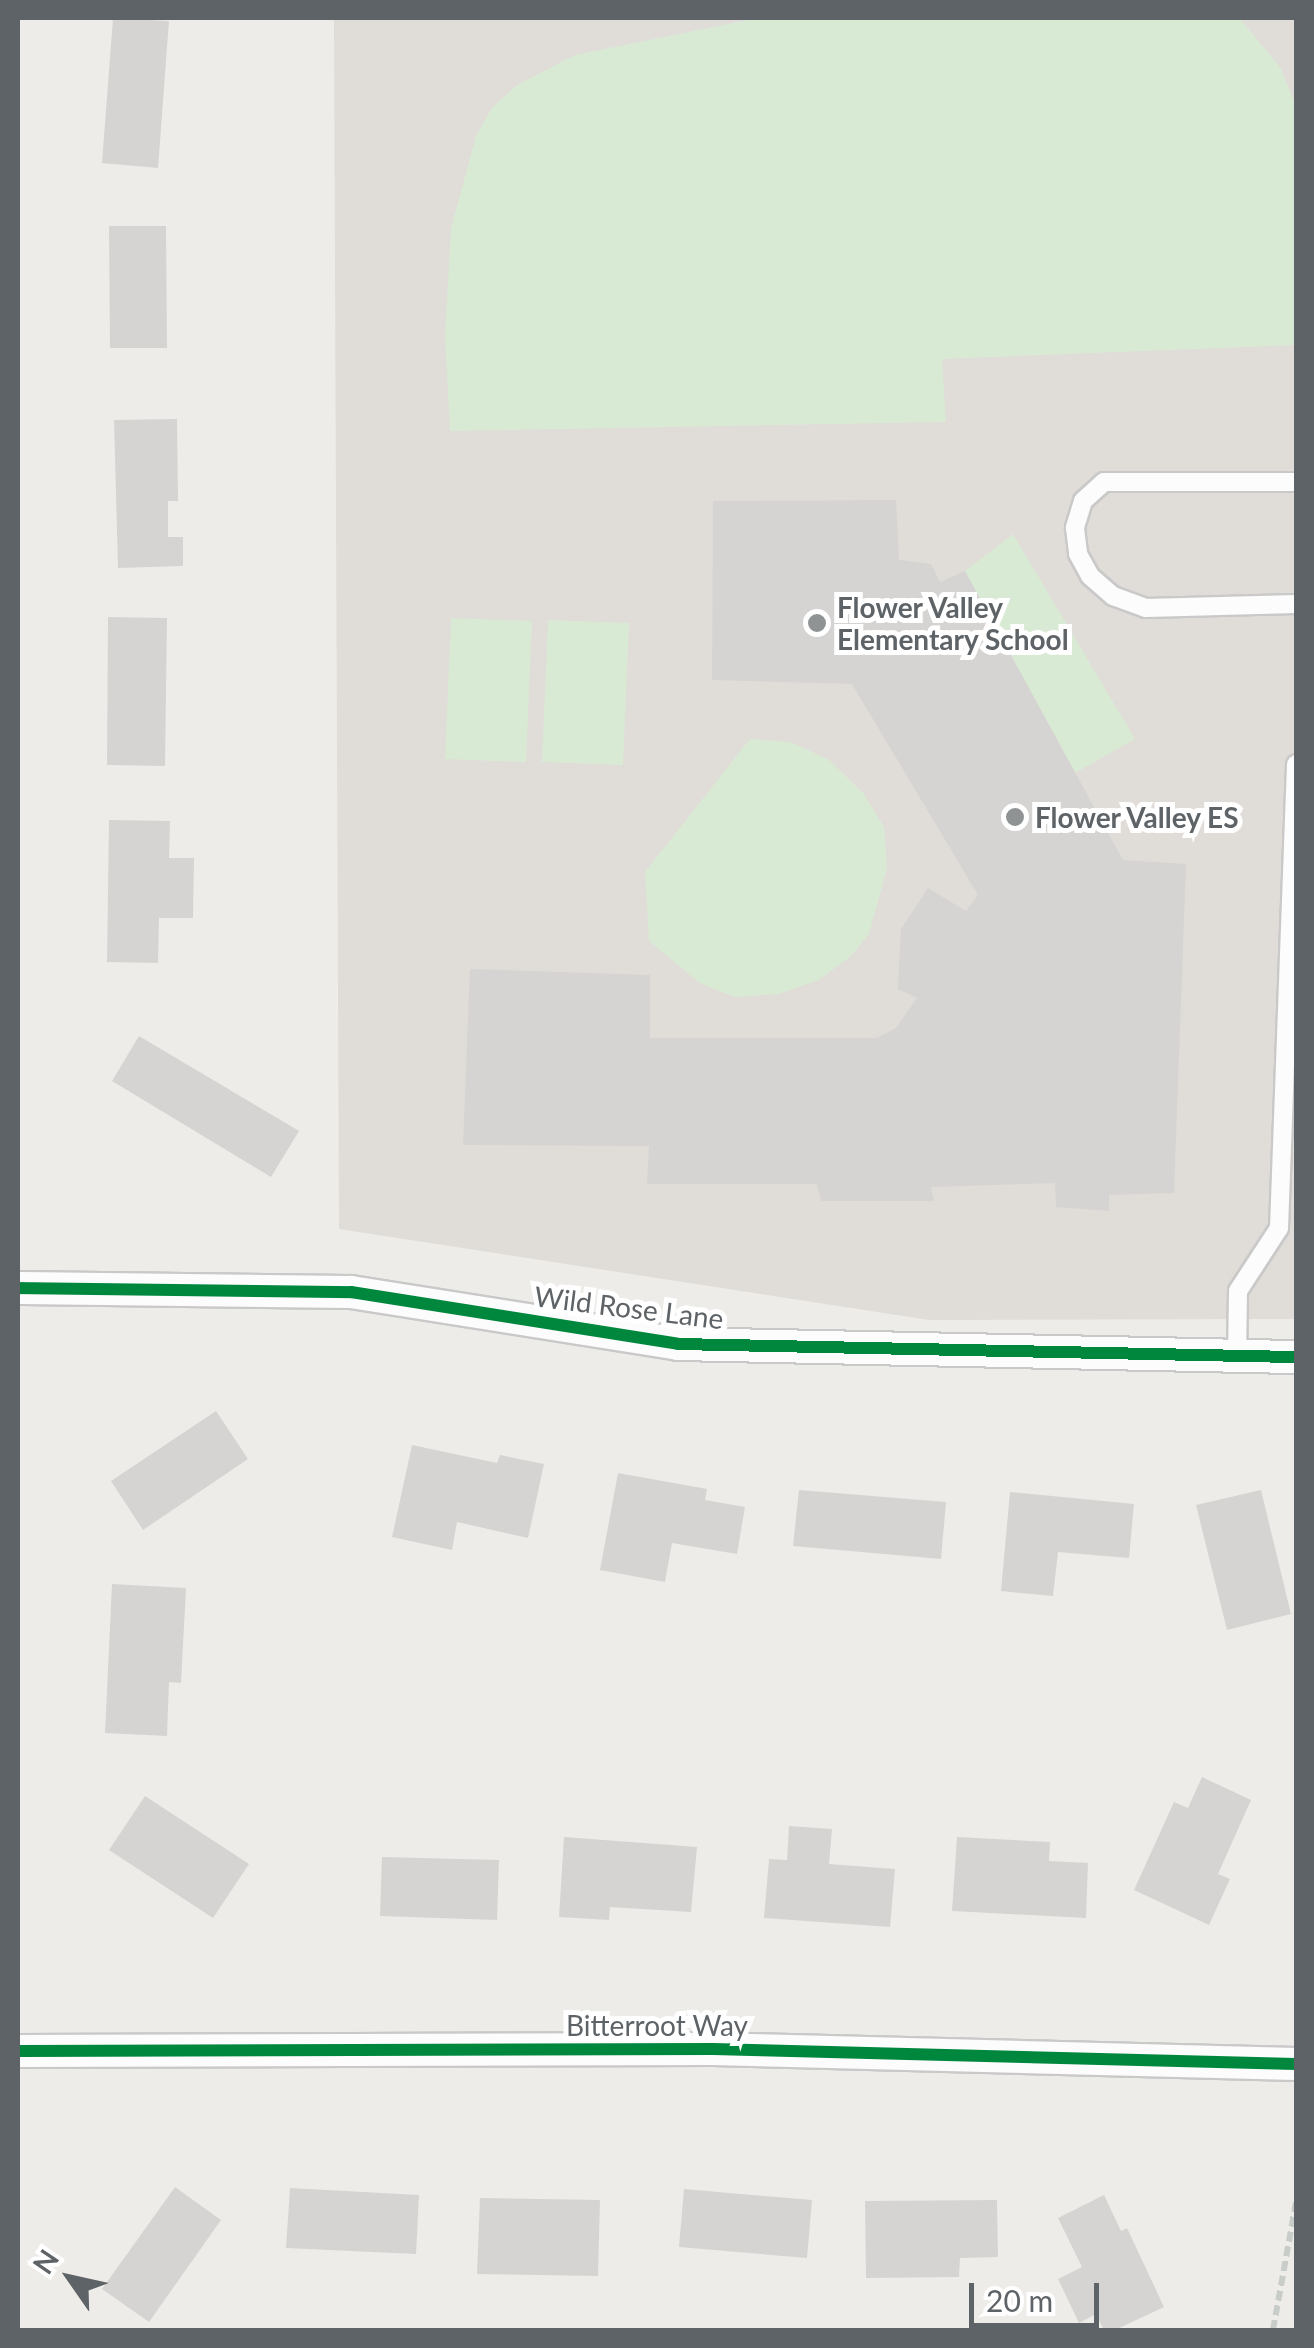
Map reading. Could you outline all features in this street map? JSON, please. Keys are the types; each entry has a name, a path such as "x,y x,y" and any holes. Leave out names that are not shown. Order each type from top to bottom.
{"street":[{"name":"Wild Rose Lane","path":"18,1288 351,1292 678,1344 1296,1357"},
{"name":"Bitterroot Way","path":"18,2051 713,2049 1296,2064"}],"lane":[{"path":"1296,482 1104,482 1082,501 1075,528 1078,554 1090,576 1113,596 1146,608 1296,604"},
{"path":"1237,1356 1238,1291 1279,1228 1296,764"}],"path":[{"path":"1273,2330 1296,2202"}],"shaded area":[{"name":"Flower Valley Elementary School","path":"334,18 1296,18 1296,1319 929,1320 339,1229"}],"green space":[{"path":"758,18 1239,18 1280,67 1296,106 1296,345 942,359 946,422 450,431 445,336 451,229 476,136 492,108 517,85 575,55"},
{"path":"1013,534 1135,739 1075,773 965,571"},
{"path":"451,618 532,621 526,762 445,759"},
{"path":"548,620 629,623 623,765 542,762"},
{"path":"750,739 791,742 829,760 863,793 884,827 887,868 869,934 851,956 819,980 779,994 735,997 701,984 649,941 645,872"}],"building":[{"path":"113,18 169,21 158,168 102,163"},
{"path":"109,226 166,226 167,348 110,348"},
{"path":"177,419 178,501 168,501 168,537 183,537 183,566 118,568 114,420"},
{"name":"Flower Valley ES","path":"896,500 899,560 931,564 940,582 965,571 1123,860 1186,864 1174,1193 1109,1195 1109,1211 1056,1207 1055,1183 931,1187 934,1201 821,1201 817,1184 647,1184 649,1146 463,1145 470,969 650,975 650,1038 877,1038 896,1028 917,998 898,989 901,929 928,888 966,911 978,895 852,684 712,680 713,501"},
{"path":"108,617 167,618 165,766 107,765"},
{"path":"109,820 170,821 169,858 194,858 193,918 159,918 158,963 107,962"},
{"path":"139,1036 299,1131 271,1177 112,1081"},
{"path":"216,1411 248,1459 143,1530 111,1481"},
{"path":"412,1445 497,1463 500,1455 544,1464 528,1538 457,1522 452,1550 392,1537"},
{"path":"618,1473 707,1489 705,1500 745,1507 737,1554 672,1543 665,1582 600,1570"},
{"path":"799,1490 946,1502 941,1559 793,1546"},
{"path":"1261,1490 1291,1614 1227,1630 1196,1505"},
{"path":"1010,1492 1134,1504 1129,1558 1058,1552 1053,1596 1001,1591"},
{"path":"112,1584 186,1588 181,1683 169,1682 167,1736 105,1733"},
{"path":"1202,1777 1251,1800 1218,1874 1230,1879 1209,1925 1134,1890 1174,1802 1188,1808"},
{"path":"145,1796 249,1864 213,1918 109,1850"},
{"path":"789,1826 832,1829 829,1864 895,1869 890,1927 764,1918 769,1859 787,1860"},
{"path":"564,1837 697,1847 691,1912 610,1907 609,1920 559,1917"},
{"path":"957,1837 1050,1842 1049,1861 1088,1863 1086,1918 952,1911"},
{"path":"382,1857 499,1860 497,1920 380,1916"},
{"path":"175,2187 221,2220 149,2322 102,2289"},
{"path":"290,2188 419,2195 416,2254 286,2248"},
{"path":"684,2189 812,2200 807,2258 679,2247"},
{"path":"1104,2195 1121,2231 1127,2228 1164,2307 1115,2330 1104,2330 1096,2314 1079,2323 1058,2279 1082,2267 1058,2218"},
{"path":"480,2198 600,2200 598,2276 477,2274"},
{"path":"997,2200 998,2257 960,2258 959,2277 866,2278 865,2201"}],"cycle path":[{"path":"18,1288 351,1292 678,1344 1296,1357"},
{"path":"18,2051 713,2049 1296,2064"}],"place":[{"name":"Flower Valley Elementary School","path":"817,623"},
{"name":"Flower Valley ES","path":"1015,817"}]}
